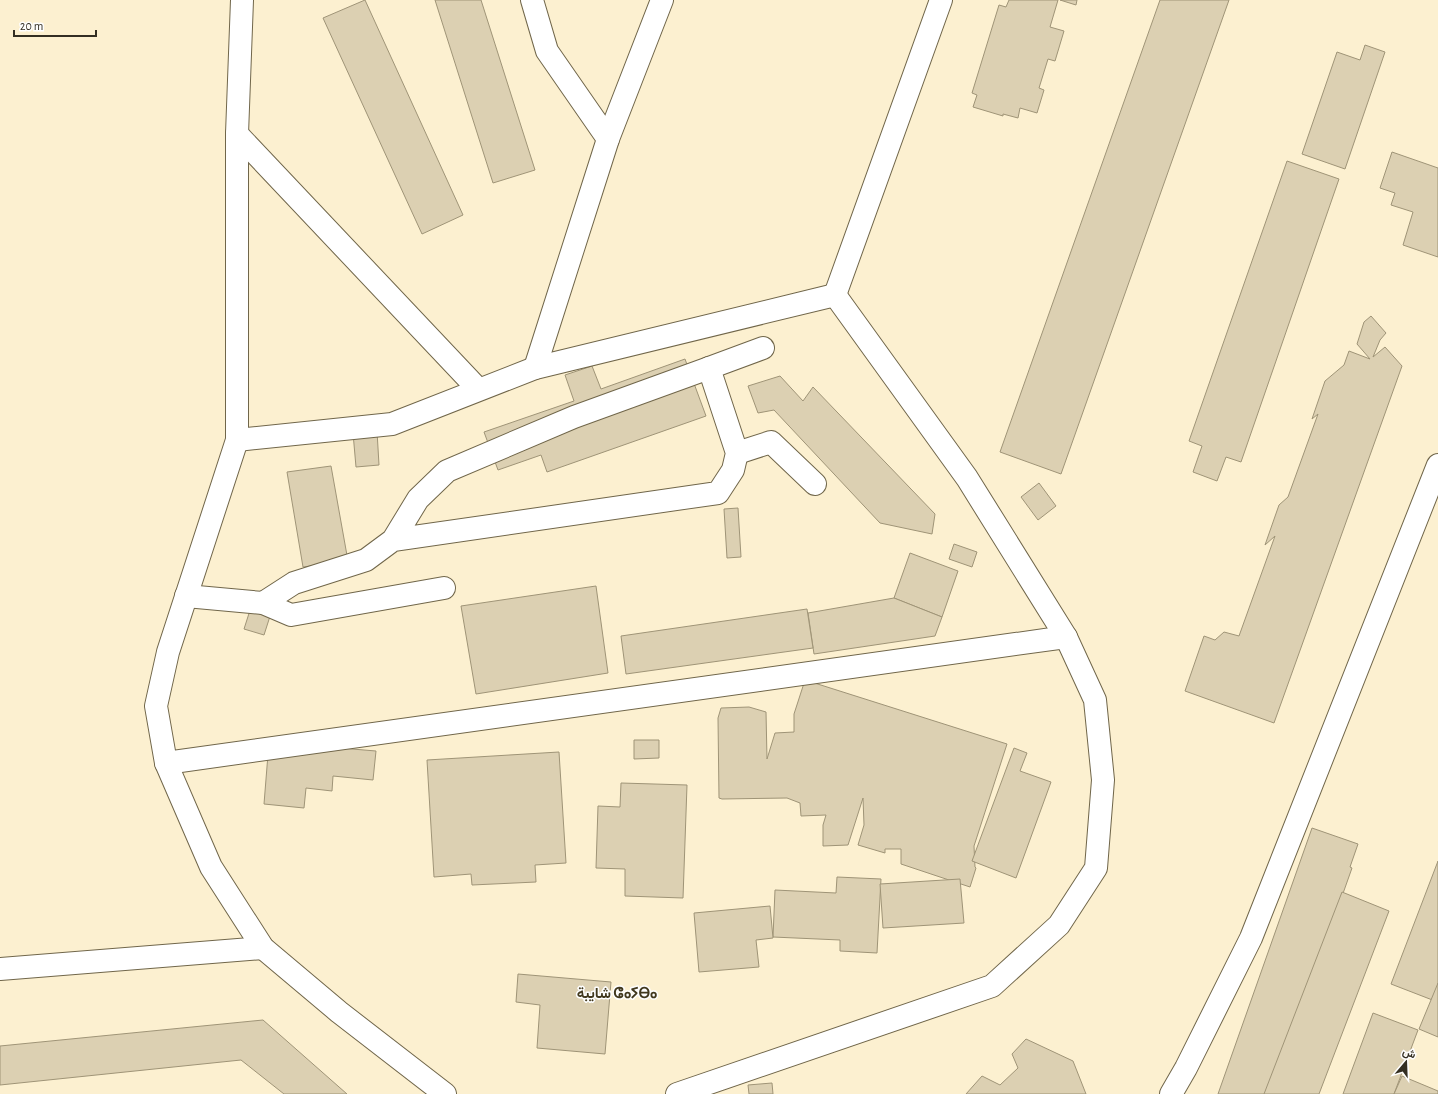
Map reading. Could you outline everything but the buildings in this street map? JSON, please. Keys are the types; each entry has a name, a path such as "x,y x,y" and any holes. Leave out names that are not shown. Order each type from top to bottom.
{"street":[{"path":"242,0 237,134 237,440 168,652 156,706 166,763 211,868 263,948 339,1012 445,1094"},
{"path":"532,0 547,51 608,139"},
{"path":"535,368 608,139 662,0"},
{"path":"835,295 942,0"},
{"path":"237,134 478,389"},
{"path":"237,440 392,424 478,389 535,368 835,295"},
{"path":"676,1094 992,986 1059,925 1096,868 1103,780 1095,700 1066,637 967,478 835,295"},
{"path":"263,603 294,583 366,560 393,540 418,499 447,471 574,417 763,348"},
{"path":"393,540 718,493 733,470 737,453 709,368"},
{"path":"737,453 771,442 815,484"},
{"path":"1171,1094 1186,1068 1251,938 1438,465"},
{"path":"186,596 263,603 291,615 444,588"},
{"path":"166,763 1066,637"},
{"path":"0,969 263,948"}],"district":[{"name":"شايبة ⵛⴰⵢⴱⴰ","path":"617,993"}]}
